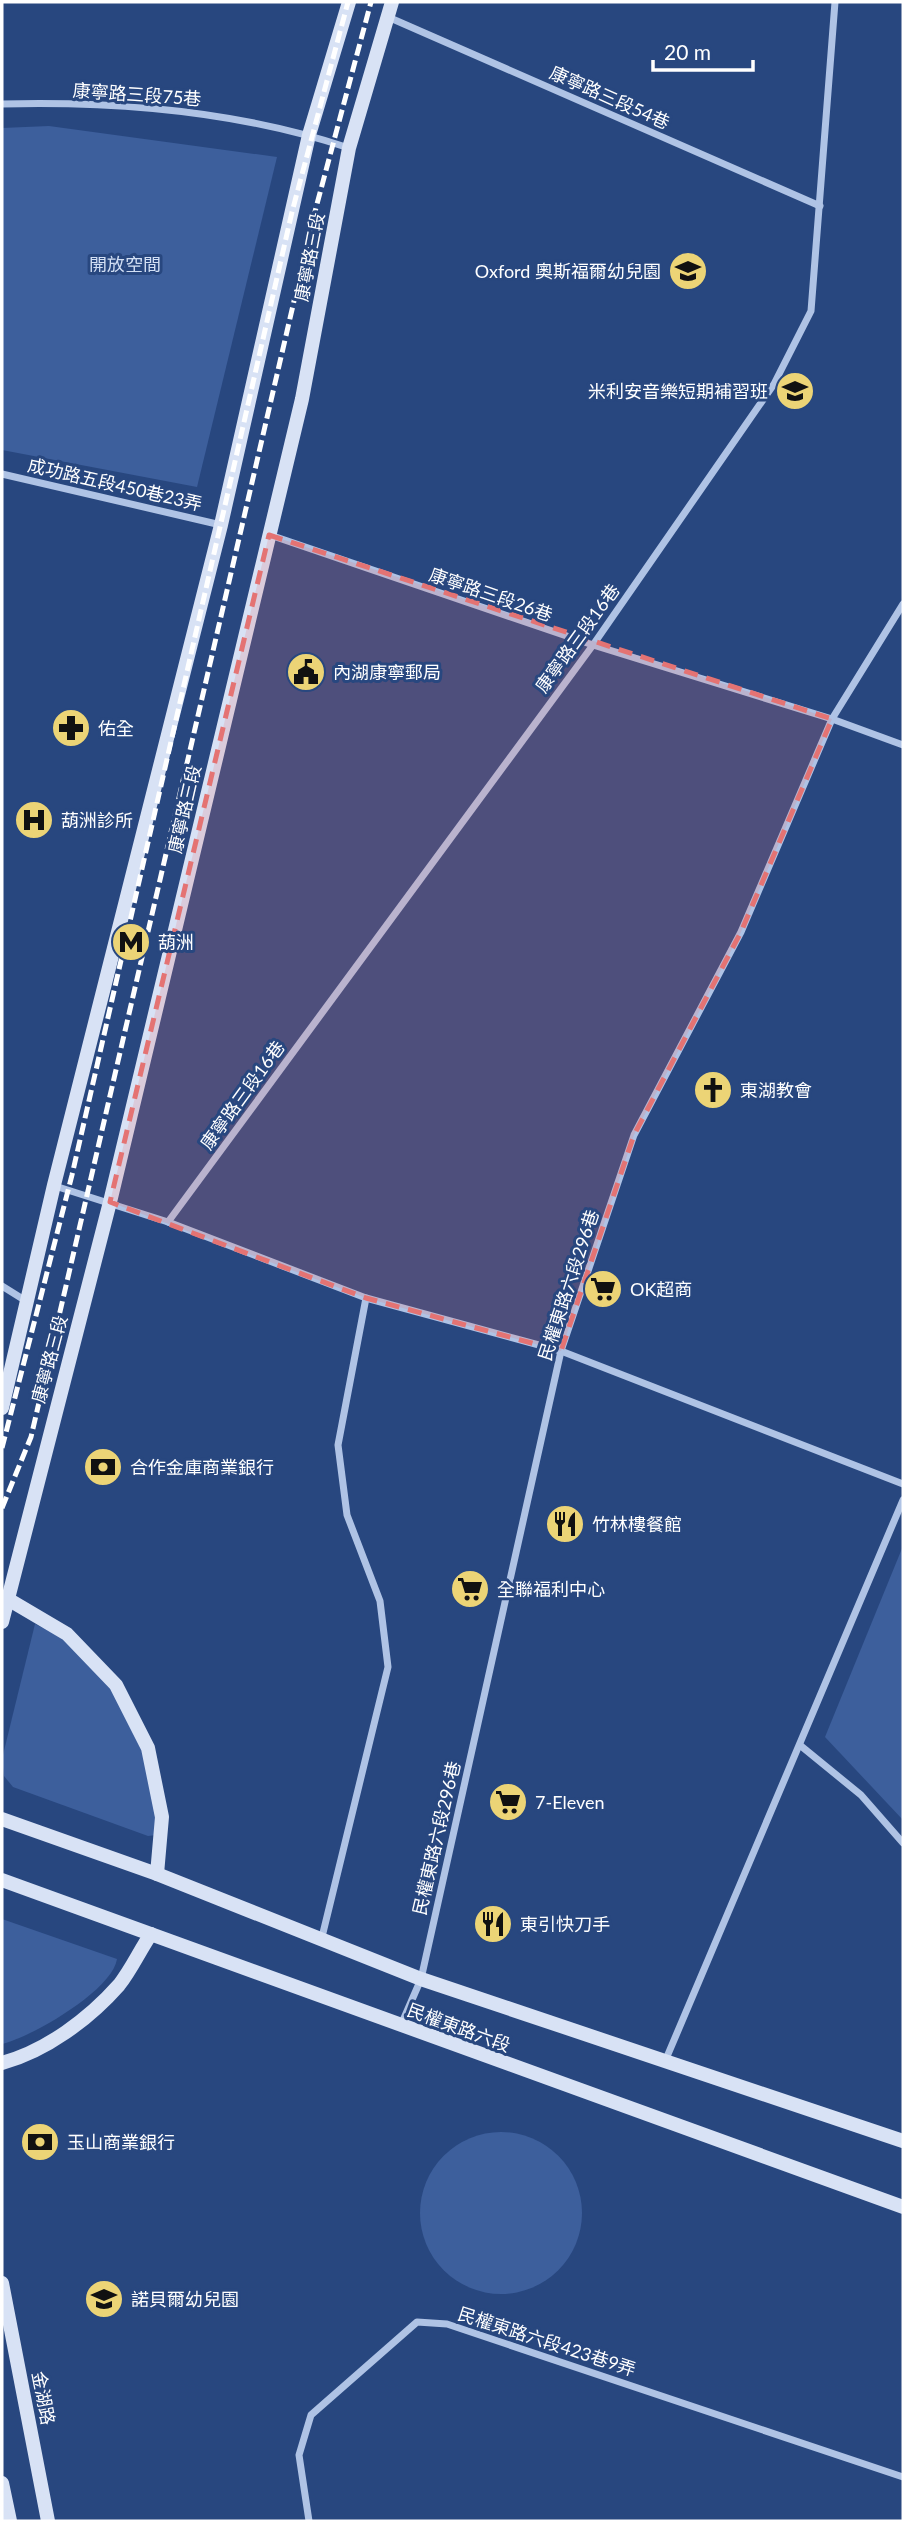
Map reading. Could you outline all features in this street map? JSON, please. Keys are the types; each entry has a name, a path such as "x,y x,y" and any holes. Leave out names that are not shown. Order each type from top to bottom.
{"main road":[{"name":"康寧路三段","path":"2,1408 54,1185 221,525 309,135 349,2"},
{"name":"康寧路三段","path":"2,1622 6,1598 110,1202 302,399 349,148 392,2"},
{"path":"6,1598 67,1634 116,1685 148,1748 162,1817 156,1874"},
{"name":"民權東路六段","path":"2,1819 156,1874 421,1979 666,2059 903,2141"},
{"name":"民權東路六段","path":"2,1880 903,2207"},
{"path":"2,2063 16,2059 73,2028 120,1984 151,1934"},
{"name":"金湖路","path":"2,2283 48,2521"},
{"path":"2,2483 10,2521"}],"street":[{"name":"康寧路三段16巷","path":"168,1222 593,645 774,384 811,311 835,2"},
{"name":"康寧路三段54巷","path":"387,17 820,206"},
{"name":"康寧路三段75巷","path":"2,104 176,109 309,135 349,148"},
{"name":"成功路五段450巷23弄","path":"2,474 221,525"},
{"name":"康寧路三段26巷","path":"269,535 593,645 832,719 903,745"},
{"name":"民權東路六段296巷","path":"400,2026 421,1979 561,1351 634,1135 741,932 832,719 903,604"},
{"path":"54,1185 168,1222 366,1298 561,1351 903,1484"},
{"path":"2,1286 26,1301"},
{"path":"321,1941 388,1667 380,1601 347,1515 338,1445 366,1298"},
{"path":"666,2059 801,1746 903,1500"},
{"path":"801,1746 861,1795 903,1843"},
{"name":"民權東路六段423巷9弄","path":"309,2521 299,2455 311,2415 417,2322 447,2324 903,2477"}],"highlighted area":[{"path":"269,535 832,719 741,932 634,1135 561,1351 366,1298 110,1202"}],"green space":[{"name":"開放空間","path":"49,126 277,157 197,487 2,450 2,128"},
{"path":"903,1546 903,1820 825,1737"},
{"path":"35,1624 69,1641 100,1670 151,1761 157,1835 148,1836 13,1787 4,1776 2,1759"},
{"path":"2,1919 117,1959 112,1972 101,1985 69,2011 32,2032 2,2044"},
{"path":"501,2132 532,2138 558,2156 576,2182 582,2213 576,2244 558,2270 532,2288 501,2294 470,2288 444,2270 426,2244 420,2213 426,2182 444,2156 470,2138"}],"railway":[{"path":"2,1448 72,1175 292,212 348,2"},
{"path":"2,1508 31,1437 313,219 371,2"}],"place":[{"name":"Oxford 奧斯福爾幼兒園","path":"688,271"},
{"name":"米利安音樂短期補習班","path":"795,391"},
{"name":"內湖康寧郵局","path":"306,672"},
{"name":"佑全","path":"71,728"},
{"name":"葫洲診所","path":"34,820"},
{"name":"葫洲","path":"131,942"},
{"name":"東湖教會","path":"713,1090"},
{"name":"OK超商","path":"603,1289"},
{"name":"合作金庫商業銀行","path":"103,1467"},
{"name":"竹林樓餐館","path":"565,1524"},
{"name":"全聯福利中心","path":"470,1589"},
{"name":"7-Eleven","path":"508,1802"},
{"name":"東引快刀手","path":"493,1924"},
{"name":"玉山商業銀行","path":"40,2142"},
{"name":"諾貝爾幼兒園","path":"104,2299"}]}
